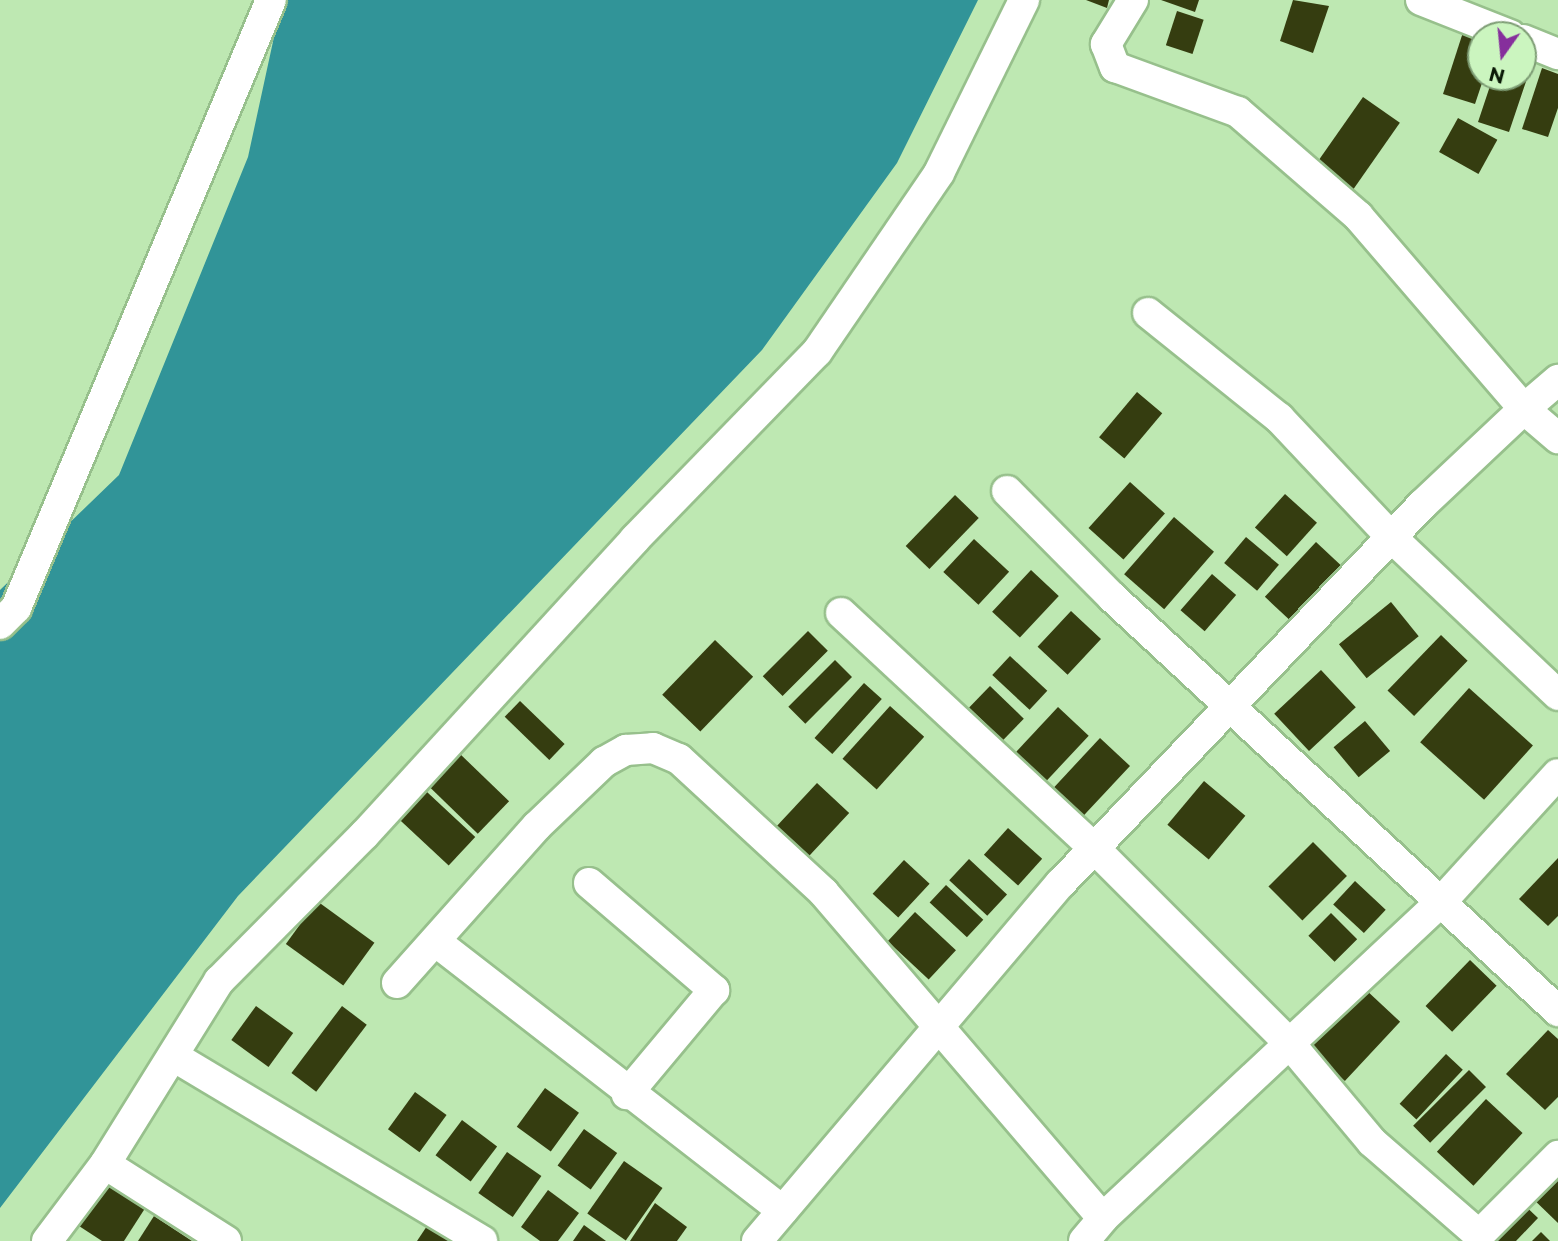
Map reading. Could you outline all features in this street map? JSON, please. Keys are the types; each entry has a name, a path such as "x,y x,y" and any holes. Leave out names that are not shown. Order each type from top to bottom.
{"street":[{"path":"0,624 16,608 271,0"},
{"path":"47,1241 105,1164 175,1056 219,981 364,835 635,539 817,352 939,173 1024,0"},
{"path":"1133,0 1106,44 1115,66 1238,112 1358,216 1524,409 1558,438"},
{"path":"1421,0 1474,21"},
{"path":"1537,46 1558,54"},
{"path":"1148,313 1279,418 1391,537 1558,695"},
{"path":"757,1241 1094,848 1391,537 1524,409 1558,380"},
{"path":"1007,491 1112,597 1558,1011"},
{"path":"841,613 1094,848 1290,1044 1372,1142 1479,1235 1558,1156"},
{"path":"397,983 537,826 604,762 626,750 653,748 679,759 824,893 937,1030 1103,1218"},
{"path":"1084,1241 1103,1218 1441,902 1558,774"},
{"path":"589,883 714,990 627,1094"},
{"path":"435,941 627,1094 783,1211"},
{"path":"175,1056 481,1241"},
{"path":"105,1164 226,1241"}],"water":[{"path":"282,0 978,0 897,163 762,350 238,896 0,1208 0,590 119,475 248,157"}],"building":[{"path":"1086,0 1109,0 1107,8"},
{"path":"1161,0 1199,0 1195,12"},
{"path":"1293,0 1329,6 1313,53 1280,41"},
{"path":"1177,11 1204,20 1193,54 1166,45"},
{"path":"1466,23 1467,91 1479,91 1475,104 1443,94"},
{"path":"1542,68 1558,74 1558,108 1548,137 1522,129 1534,91 1537,91"},
{"path":"1488,91 1523,91 1509,132 1478,122"},
{"path":"1363,97 1400,123 1337,213 1300,187"},
{"path":"1458,118 1497,140 1478,174 1439,152"},
{"path":"1137,392 1162,413 1124,458 1099,437"},
{"path":"1130,482 1165,513 1123,560 1089,528"},
{"path":"1285,494 1317,523 1287,556 1255,527"},
{"path":"955,495 979,518 929,569 906,546"},
{"path":"1174,517 1214,552 1164,609 1124,574"},
{"path":"1246,537 1279,565 1257,591 1224,563"},
{"path":"974,539 1009,572 978,605 943,572"},
{"path":"1316,542 1347,571 1296,625 1265,597"},
{"path":"1031,570 1059,596 1020,638 992,612"},
{"path":"1212,574 1236,595 1205,631 1181,610"},
{"path":"1391,602 1419,636 1367,678 1339,644"},
{"path":"1071,611 1101,639 1068,675 1038,647"},
{"path":"808,631 828,651 783,696 763,676"},
{"path":"1441,635 1468,661 1414,716 1388,690"},
{"path":"715,640 753,677 700,731 662,695"},
{"path":"1010,656 1047,691 1030,710 992,675"},
{"path":"835,660 852,677 805,724 788,707"},
{"path":"1321,670 1356,707 1309,751 1274,714"},
{"path":"864,683 882,699 832,754 814,738"},
{"path":"990,686 1024,719 1003,740 969,708"},
{"path":"1469,688 1533,746 1484,800 1420,742"},
{"path":"520,701 565,744 549,760 505,717"},
{"path":"890,706 924,737 877,790 842,759"},
{"path":"1058,707 1089,736 1040,788 1009,760"},
{"path":"1365,721 1390,751 1359,777 1334,747"},
{"path":"1100,738 1130,766 1080,819 1050,791"},
{"path":"458,752 509,801 478,834 427,784"},
{"path":"1204,781 1245,816 1209,859 1167,825"},
{"path":"817,783 849,813 805,861 773,831"},
{"path":"427,792 475,837 449,866 400,821"},
{"path":"1008,828 1042,859 1018,886 984,855"},
{"path":"1313,842 1347,876 1302,920 1268,887"},
{"path":"1558,858 1558,916 1548,926 1519,899"},
{"path":"969,859 1007,894 987,916 949,880"},
{"path":"904,860 930,884 898,918 873,894"},
{"path":"1355,881 1386,910 1364,933 1333,904"},
{"path":"946,885 983,920 967,937 930,903"},
{"path":"317,901 374,943 343,986 286,944"},
{"path":"915,912 956,950 929,979 888,941"},
{"path":"1331,913 1357,939 1335,962 1308,936"},
{"path":"1470,960 1497,986 1452,1032 1426,1006"},
{"path":"1365,989 1400,1022 1345,1081 1310,1048"},
{"path":"256,1006 293,1033 269,1067 231,1040"},
{"path":"342,1006 367,1025 316,1092 291,1073"},
{"path":"1548,1030 1558,1039 1558,1097 1545,1110 1506,1074"},
{"path":"1446,1054 1463,1070 1416,1119 1400,1104"},
{"path":"1469,1070 1486,1087 1430,1143 1413,1126"},
{"path":"545,1088 579,1113 551,1152 517,1127"},
{"path":"415,1092 447,1115 420,1152 388,1129"},
{"path":"1486,1099 1523,1133 1473,1186 1437,1152"},
{"path":"462,1120 497,1146 471,1182 436,1155"},
{"path":"584,1129 617,1153 591,1190 558,1165"},
{"path":"507,1152 541,1176 513,1217 478,1193"},
{"path":"624,1161 663,1188 626,1240 587,1213"},
{"path":"112,1175 151,1199 124,1241 102,1241 79,1226"},
{"path":"1558,1175 1558,1223 1527,1193"},
{"path":"548,1190 579,1213 558,1241 540,1241 521,1227"},
{"path":"1520,1201 1538,1218 1516,1241 1498,1241 1490,1233"},
{"path":"655,1203 687,1227 677,1241 630,1241"},
{"path":"154,1216 192,1241 138,1241"},
{"path":"431,1220 464,1241 417,1241"},
{"path":"584,1225 606,1241 573,1241"},
{"path":"1541,1232 1550,1241 1532,1241"}]}
